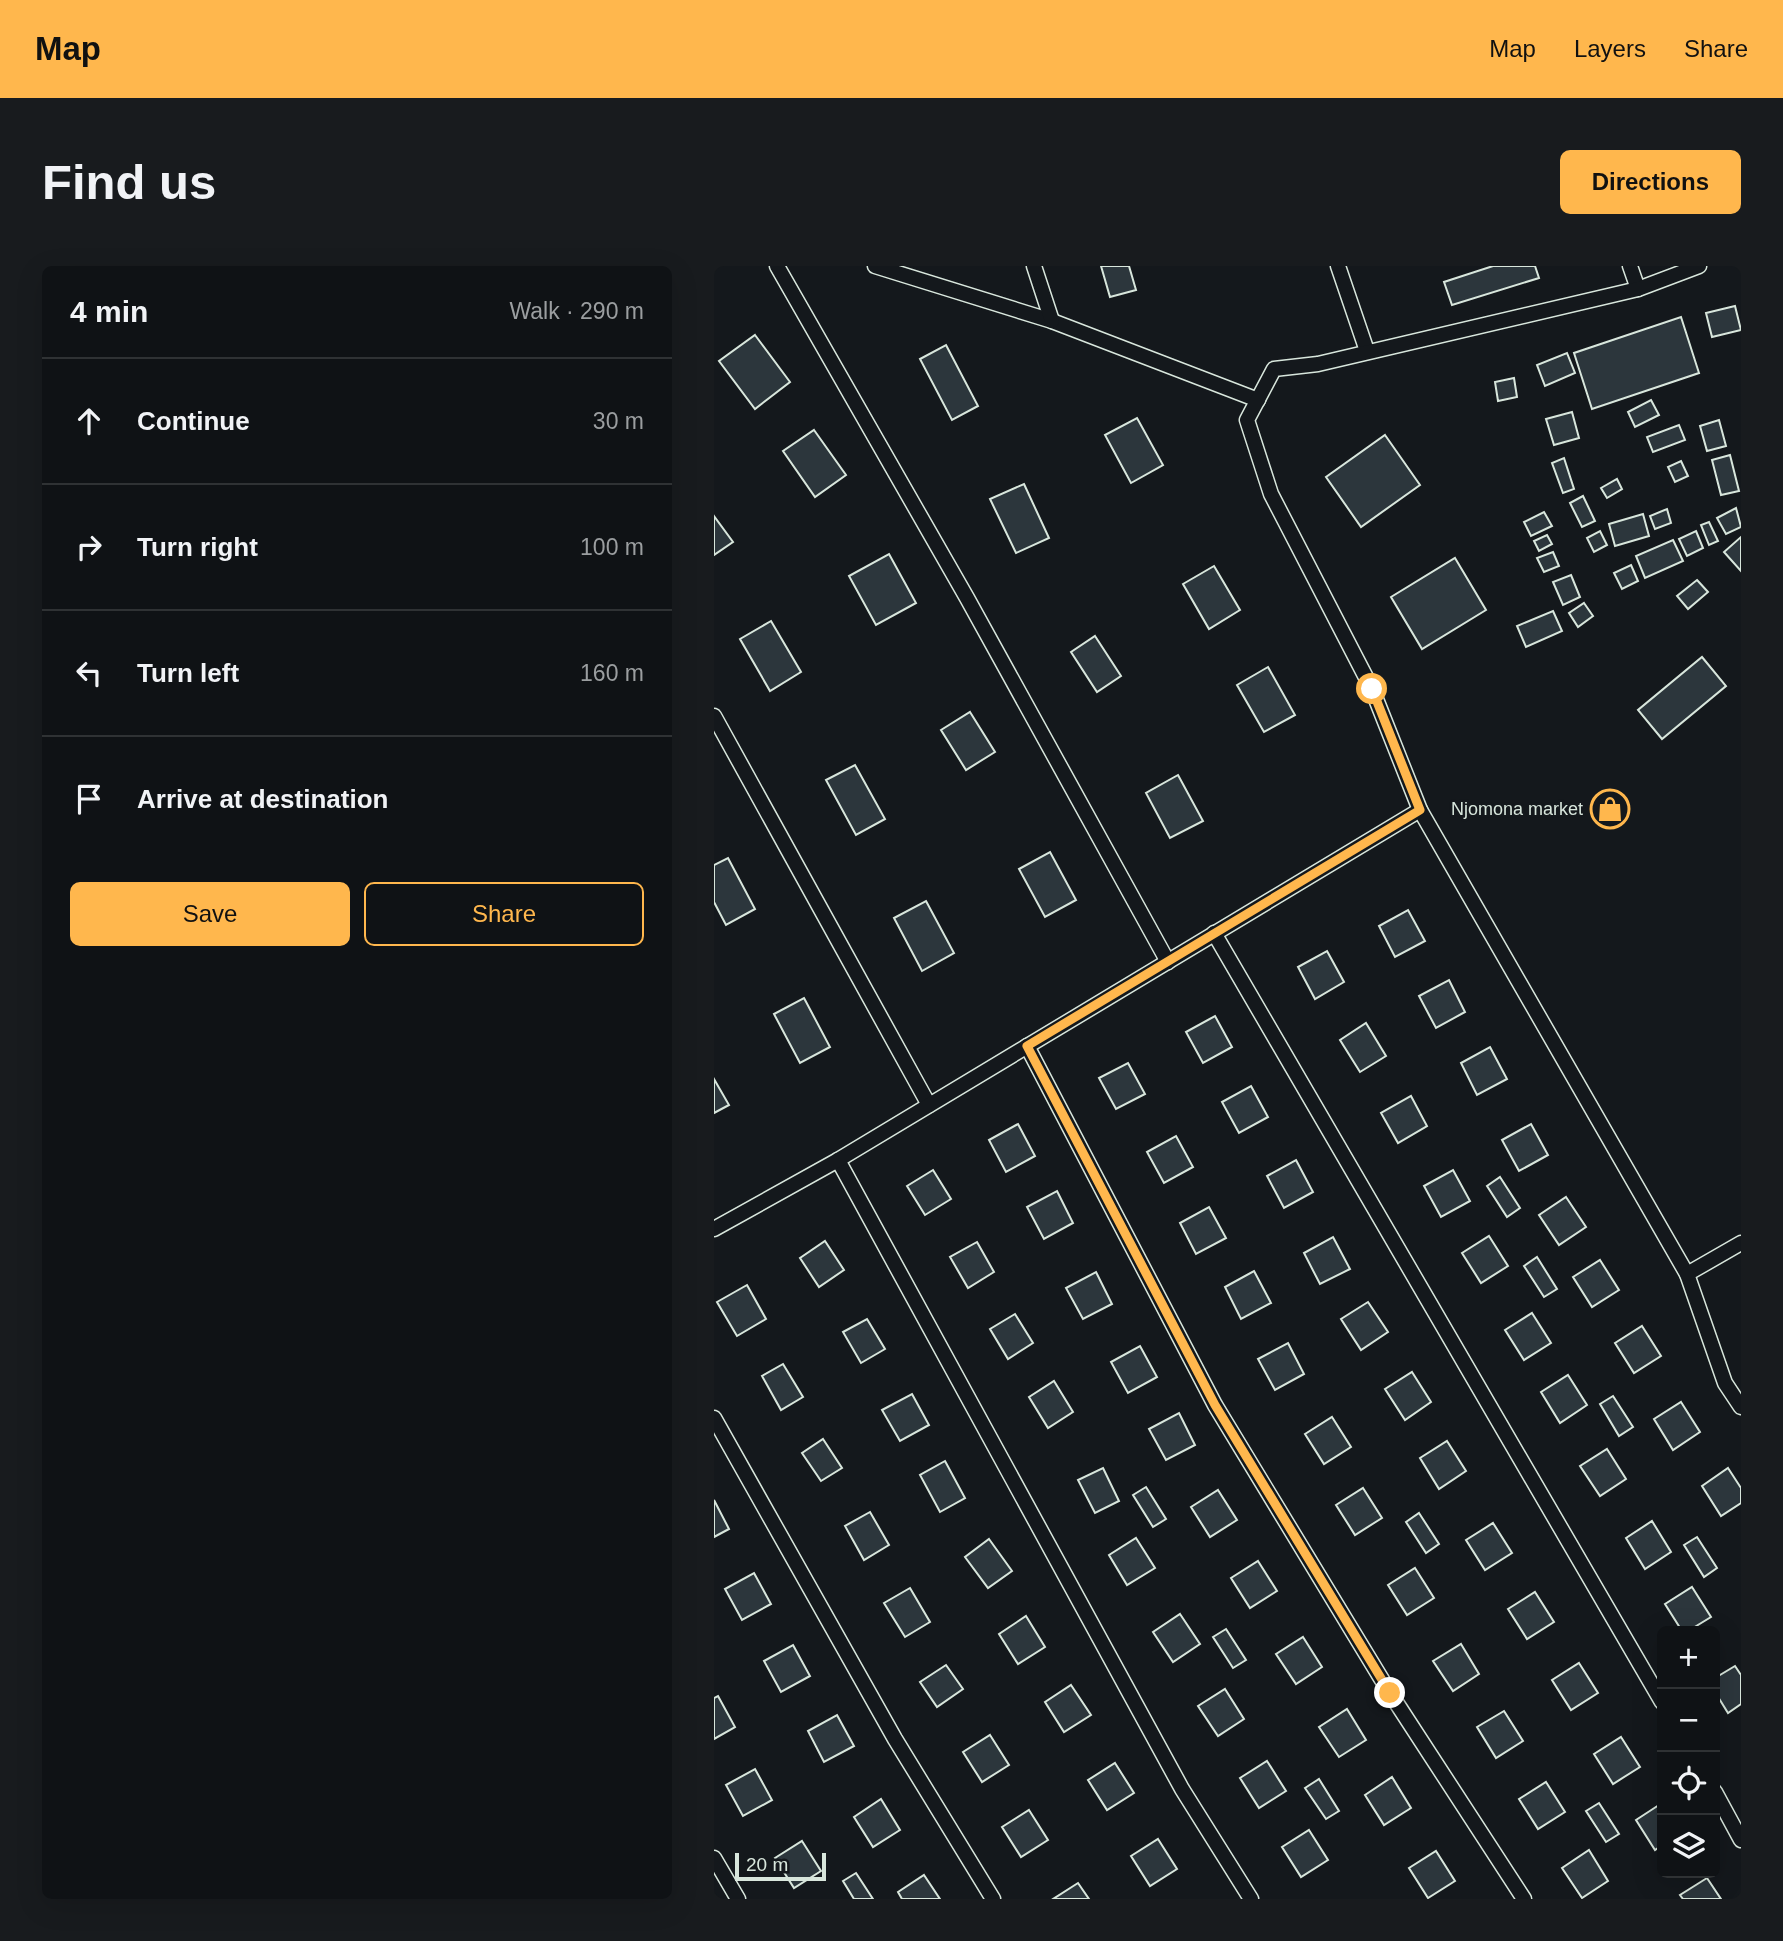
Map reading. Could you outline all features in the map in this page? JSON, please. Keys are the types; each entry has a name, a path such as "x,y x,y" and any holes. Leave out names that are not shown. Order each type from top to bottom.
{"lane":[{"path":"777,266 967,598 1168,962"},
{"path":"875,266 1052,321 1258,400"},
{"path":"1034,266 1052,321"},
{"path":"1338,266 1367,351"},
{"path":"1630,266 1638,289"},
{"path":"1699,266 1638,289 1318,364 1274,369 1247,420 1272,494 1372,689 1420,810 1687,1274 1726,1383 1741,1407"},
{"path":"714,716 929,1105"},
{"path":"714,1229 838,1160 1420,810"},
{"path":"1214,933 1657,1693"},
{"path":"1027,1046 1215,1405 1390,1693 1524,1899"},
{"path":"838,1160 1182,1789 1251,1899"},
{"path":"1687,1274 1741,1243"},
{"path":"714,1418 895,1739 993,1899"},
{"path":"1720,1801 1741,1840"},
{"path":"714,1858 738,1899"}],"building":[{"path":"1101,266 1129,266 1136,290 1110,297"},
{"path":"1493,266 1535,266 1539,278 1452,305 1444,282"},
{"path":"1735,306 1741,330 1712,337 1706,313"},
{"path":"1681,317 1699,373 1592,409 1574,353"},
{"path":"755,335 790,382 755,409 719,361"},
{"path":"946,345 978,406 952,420 920,359"},
{"path":"1567,353 1575,373 1545,386 1537,365"},
{"path":"1514,378 1517,397 1498,401 1495,382"},
{"path":"1651,400 1659,415 1635,427 1628,412"},
{"path":"1572,412 1579,438 1554,445 1546,419"},
{"path":"1137,418 1163,465 1131,483 1105,435"},
{"path":"1719,420 1726,446 1707,451 1700,426"},
{"path":"1679,425 1685,440 1653,452 1647,437"},
{"path":"814,430 846,475 815,497 783,451"},
{"path":"1385,435 1420,485 1361,527 1326,477"},
{"path":"1730,455 1739,491 1721,495 1712,460"},
{"path":"1564,458 1574,489 1563,493 1552,463"},
{"path":"1681,461 1688,476 1675,482 1668,467"},
{"path":"1617,479 1622,489 1607,498 1601,488"},
{"path":"1024,484 1049,538 1016,553 990,499"},
{"path":"1583,496 1595,521 1582,527 1570,503"},
{"path":"1736,508 1741,527 1726,534 1717,518"},
{"path":"1667,509 1671,523 1655,529 1650,516"},
{"path":"1544,512 1552,526 1531,536 1524,522"},
{"path":"1643,514 1649,536 1615,546 1609,524"},
{"path":"714,516 733,542 714,555"},
{"path":"1709,522 1718,541 1709,545 1701,525"},
{"path":"1600,531 1607,545 1594,552 1587,538"},
{"path":"1696,531 1703,548 1687,556 1679,539"},
{"path":"1547,535 1552,544 1539,551 1534,541"},
{"path":"1741,537 1741,571 1724,552"},
{"path":"1673,540 1683,561 1645,578 1636,556"},
{"path":"1553,552 1559,566 1544,572 1537,558"},
{"path":"889,554 916,603 876,625 849,576"},
{"path":"1455,558 1486,610 1422,649 1391,597"},
{"path":"1631,565 1638,581 1622,589 1614,573"},
{"path":"1214,566 1240,610 1209,629 1183,584"},
{"path":"1571,575 1580,597 1563,605 1553,582"},
{"path":"1697,580 1708,592 1688,609 1677,596"},
{"path":"1584,603 1593,616 1578,627 1569,613"},
{"path":"1553,611 1562,631 1526,647 1517,626"},
{"path":"771,621 801,672 770,691 740,639"},
{"path":"1095,636 1121,676 1097,692 1071,652"},
{"path":"1702,657 1726,686 1662,739 1638,710"},
{"path":"1268,667 1295,715 1264,732 1237,685"},
{"path":"970,712 995,752 966,770 941,730"},
{"path":"855,765 885,819 856,835 826,780"},
{"path":"1178,775 1203,821 1170,838 1146,793"},
{"path":"1050,852 1076,900 1045,917 1019,869"},
{"path":"728,858 755,909 726,925 714,902 714,865"},
{"path":"926,901 954,953 922,971 894,918"},
{"path":"1408,910 1425,941 1395,957 1379,926"},
{"path":"1327,951 1344,982 1315,999 1298,967"},
{"path":"1449,980 1465,1012 1436,1028 1419,996"},
{"path":"804,998 830,1047 800,1063 774,1014"},
{"path":"1215,1016 1232,1047 1203,1063 1186,1032"},
{"path":"1366,1023 1386,1056 1360,1072 1340,1040"},
{"path":"1490,1047 1507,1079 1477,1095 1461,1063"},
{"path":"1128,1063 1145,1094 1116,1109 1099,1078"},
{"path":"714,1079 729,1105 714,1113"},
{"path":"1251,1086 1268,1117 1239,1133 1222,1102"},
{"path":"1411,1096 1427,1126 1398,1143 1381,1113"},
{"path":"1018,1124 1035,1156 1006,1172 989,1140"},
{"path":"1531,1124 1548,1155 1519,1171 1502,1140"},
{"path":"1176,1136 1193,1167 1164,1183 1147,1152"},
{"path":"1296,1160 1313,1192 1284,1208 1267,1176"},
{"path":"933,1170 951,1199 925,1215 907,1186"},
{"path":"1453,1170 1470,1201 1441,1217 1424,1186"},
{"path":"1500,1177 1520,1208 1507,1217 1487,1186"},
{"path":"1057,1191 1073,1223 1044,1239 1027,1207"},
{"path":"1566,1197 1586,1227 1559,1245 1539,1215"},
{"path":"1209,1207 1226,1238 1196,1254 1180,1223"},
{"path":"1489,1236 1508,1266 1481,1283 1462,1253"},
{"path":"1333,1237 1350,1269 1320,1284 1304,1253"},
{"path":"825,1241 844,1270 819,1287 800,1258"},
{"path":"977,1242 994,1272 968,1288 950,1257"},
{"path":"1537,1257 1557,1289 1544,1297 1524,1266"},
{"path":"1600,1260 1619,1290 1592,1307 1573,1277"},
{"path":"1254,1271 1271,1303 1241,1319 1225,1287"},
{"path":"1096,1272 1112,1304 1083,1319 1066,1288"},
{"path":"747,1285 766,1319 737,1336 717,1302"},
{"path":"1368,1302 1388,1332 1361,1350 1341,1319"},
{"path":"1532,1313 1551,1343 1524,1360 1505,1330"},
{"path":"1015,1314 1033,1343 1008,1359 990,1329"},
{"path":"867,1319 885,1349 861,1363 843,1332"},
{"path":"1642,1326 1661,1356 1634,1373 1615,1343"},
{"path":"1288,1343 1304,1374 1275,1390 1258,1359"},
{"path":"1140,1346 1157,1377 1128,1393 1111,1362"},
{"path":"783,1364 803,1397 781,1410 762,1376"},
{"path":"1412,1372 1431,1402 1405,1420 1385,1389"},
{"path":"1568,1375 1587,1405 1560,1423 1541,1392"},
{"path":"1054,1381 1073,1412 1048,1428 1029,1397"},
{"path":"912,1394 929,1425 900,1441 882,1410"},
{"path":"1613,1396 1633,1427 1619,1436 1600,1404"},
{"path":"1681,1402 1700,1432 1673,1450 1654,1419"},
{"path":"1179,1413 1195,1445 1166,1460 1149,1429"},
{"path":"1332,1417 1351,1447 1324,1464 1305,1434"},
{"path":"823,1439 842,1468 821,1481 802,1453"},
{"path":"1447,1441 1466,1471 1439,1489 1420,1458"},
{"path":"1607,1449 1626,1479 1600,1496 1580,1466"},
{"path":"945,1461 965,1498 940,1512 920,1475"},
{"path":"1103,1468 1119,1501 1095,1513 1078,1480"},
{"path":"1728,1468 1741,1488 1741,1503 1721,1516 1702,1486"},
{"path":"1146,1487 1166,1519 1153,1527 1133,1495"},
{"path":"1363,1488 1382,1518 1355,1535 1336,1505"},
{"path":"1218,1490 1237,1520 1210,1537 1191,1507"},
{"path":"714,1500 729,1529 714,1537"},
{"path":"870,1512 889,1545 864,1560 845,1526"},
{"path":"1419,1513 1439,1544 1426,1553 1406,1522"},
{"path":"1652,1521 1671,1552 1645,1569 1626,1538"},
{"path":"1493,1523 1512,1553 1485,1570 1466,1540"},
{"path":"1697,1537 1717,1568 1704,1577 1684,1545"},
{"path":"1136,1538 1155,1568 1127,1585 1109,1555"},
{"path":"989,1539 1012,1571 988,1588 965,1557"},
{"path":"1258,1561 1277,1591 1250,1608 1231,1578"},
{"path":"1415,1568 1434,1598 1407,1615 1388,1585"},
{"path":"754,1573 771,1604 742,1620 725,1589"},
{"path":"1692,1587 1711,1617 1696,1626 1679,1626 1665,1604"},
{"path":"910,1588 930,1622 905,1637 884,1603"},
{"path":"1535,1592 1554,1622 1527,1639 1508,1609"},
{"path":"1180,1614 1200,1644 1173,1662 1153,1632"},
{"path":"1026,1616 1045,1647 1018,1664 999,1634"},
{"path":"1226,1629 1246,1660 1233,1668 1213,1637"},
{"path":"1303,1637 1322,1667 1296,1684 1276,1654"},
{"path":"1461,1644 1479,1674 1453,1691 1433,1661"},
{"path":"793,1645 810,1676 781,1692 764,1661"},
{"path":"1579,1663 1598,1693 1571,1710 1552,1680"},
{"path":"946,1665 963,1689 937,1707 920,1682"},
{"path":"1735,1666 1741,1675 1741,1704 1728,1713 1720,1700 1720,1675"},
{"path":"1071,1685 1091,1715 1064,1732 1045,1702"},
{"path":"1225,1689 1244,1719 1218,1736 1198,1706"},
{"path":"718,1696 735,1727 714,1739 714,1698"},
{"path":"1347,1709 1366,1740 1339,1757 1319,1727"},
{"path":"1504,1711 1523,1741 1496,1758 1477,1727"},
{"path":"837,1715 854,1746 824,1762 808,1731"},
{"path":"990,1735 1009,1765 982,1782 963,1752"},
{"path":"1621,1737 1640,1767 1613,1784 1594,1754"},
{"path":"1267,1761 1286,1791 1259,1808 1240,1778"},
{"path":"1115,1763 1134,1793 1107,1810 1088,1780"},
{"path":"755,1769 772,1800 743,1816 726,1785"},
{"path":"1392,1777 1411,1808 1384,1825 1365,1795"},
{"path":"1319,1779 1339,1811 1326,1819 1305,1788"},
{"path":"1546,1782 1565,1812 1538,1829 1519,1799"},
{"path":"881,1799 900,1830 873,1847 854,1817"},
{"path":"1599,1803 1619,1834 1606,1842 1586,1811"},
{"path":"1657,1806 1655,1850 1636,1820"},
{"path":"1029,1810 1048,1840 1021,1857 1002,1827"},
{"path":"1309,1830 1328,1860 1301,1877 1282,1847"},
{"path":"1158,1839 1177,1869 1150,1886 1131,1856"},
{"path":"802,1841 821,1871 794,1888 775,1858"},
{"path":"1589,1850 1608,1881 1582,1898 1562,1868"},
{"path":"1436,1851 1455,1881 1428,1898 1409,1868"},
{"path":"856,1873 873,1899 854,1899 843,1881"},
{"path":"924,1875 940,1899 902,1899 898,1892"},
{"path":"1707,1878 1721,1899 1683,1899 1680,1895"},
{"path":"1078,1883 1089,1899 1053,1899"}],"place":[{"name":"Njomona market","path":"1610,809"}],"route":[{"path":"1372,689 1420,810 1027,1046 1215,1405 1390,1693"}]}
